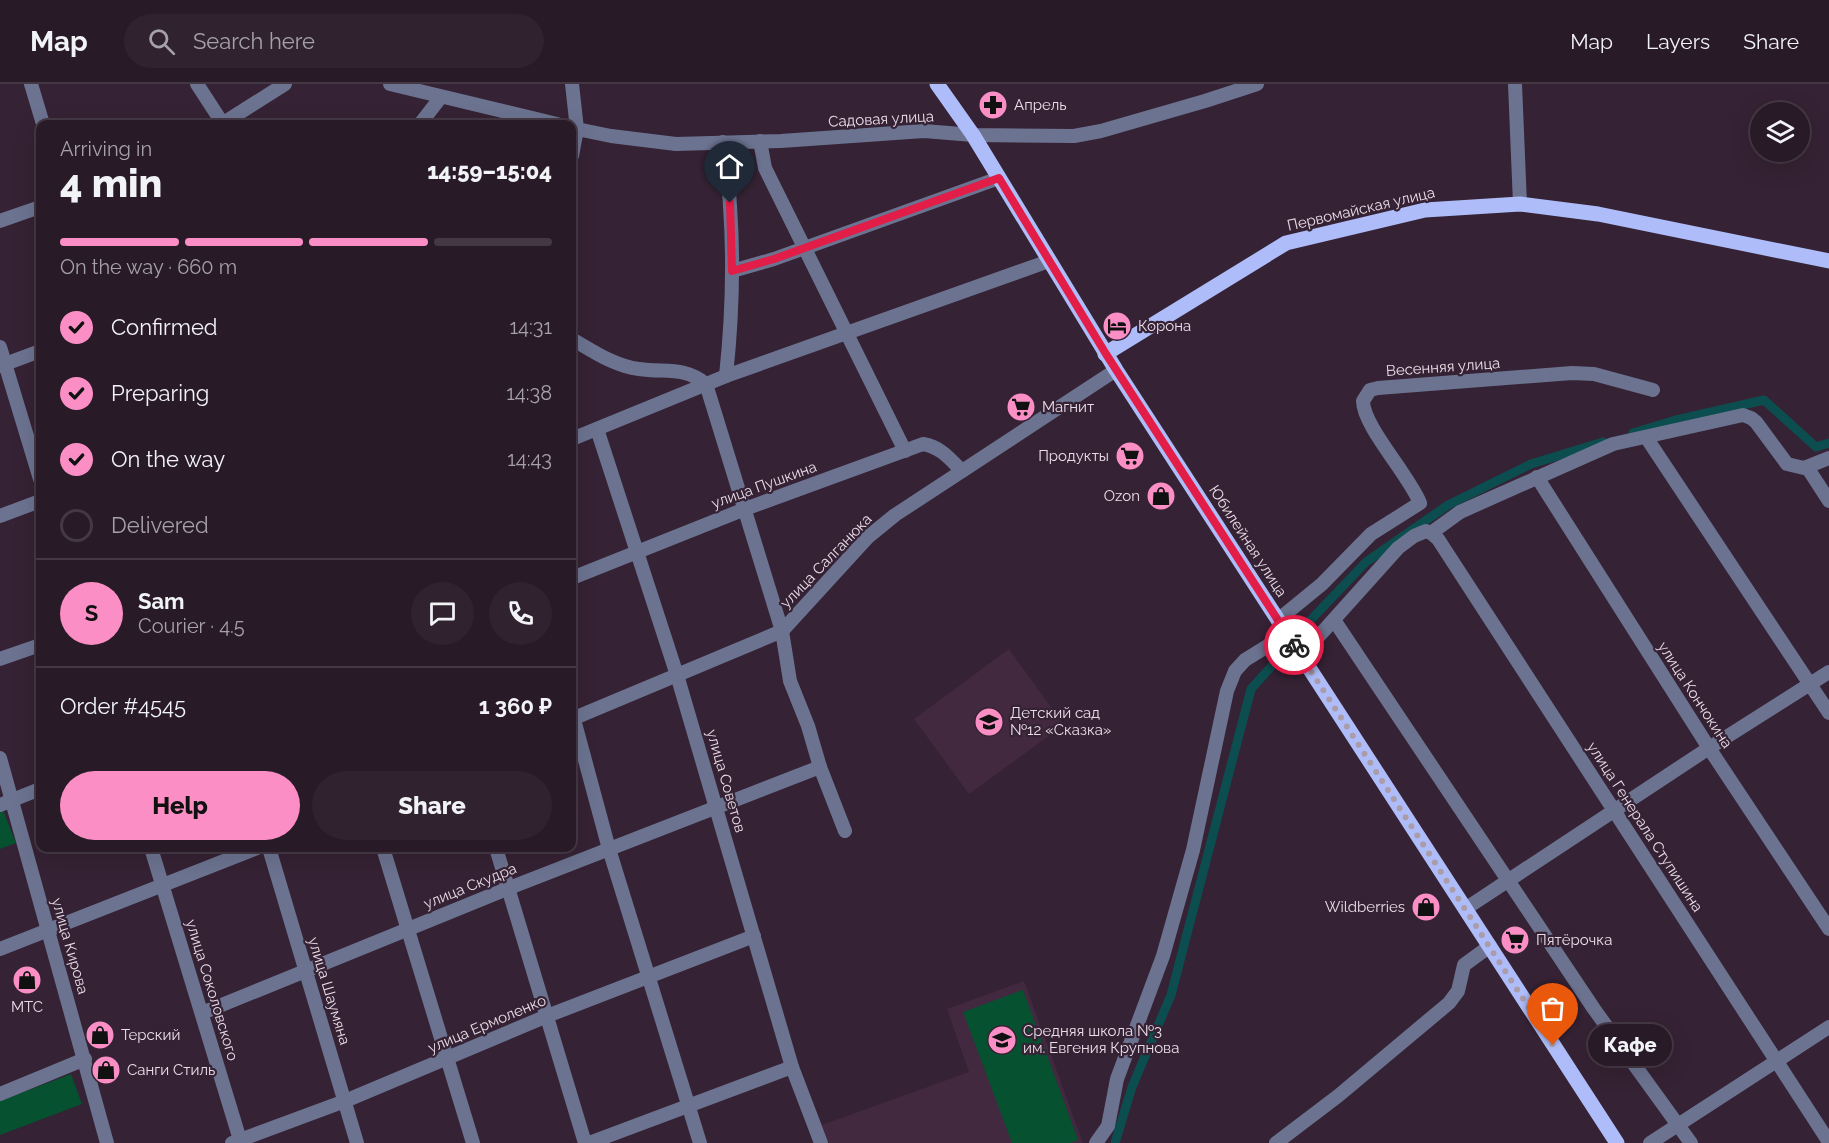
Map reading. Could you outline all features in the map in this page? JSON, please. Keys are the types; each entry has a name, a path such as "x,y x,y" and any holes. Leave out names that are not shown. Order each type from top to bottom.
{"main road":[{"name":"Юбилейная улица","path":"937,84 973,135 1116,370 1617,1143"},
{"name":"Юбилейная улица","path":"948,84 973,135"},
{"name":"Первомайская улица","path":"1106,354 1286,243 1425,210 1520,204 1598,214 1829,261"}],"street":[{"path":"31,84 42,120"},
{"path":"197,84 220,120"},
{"path":"229,120 285,84"},
{"path":"390,84 540,120"},
{"path":"572,84 574,120"},
{"name":"Садовая улица","path":"576,129 676,144 924,131 973,135 1074,136 1101,131 1257,84"},
{"path":"1515,84 1520,204"},
{"path":"423,120 441,97"},
{"path":"760,141 765,168 905,451"},
{"path":"723,142 730,203 732,271 726,376"},
{"path":"732,271 999,178"},
{"path":"0,221 36,208"},
{"path":"576,437 726,376 1049,261"},
{"path":"576,341 622,365 639,369 687,372 706,384 782,631 790,681 845,831"},
{"path":"0,347 3,365 36,467"},
{"path":"3,365 36,353"},
{"name":"улица Салганюка","path":"576,714 782,631 868,537 895,515 1116,370"},
{"name":"Весенняя улица","path":"1278,620 1322,584 1371,534 1420,504 1414,489 1366,416 1363,401 1370,390 1572,374 1594,374 1653,390"},
{"path":"1302,656 1398,548 1414,536 1426,531 1431,532 1460,512 1613,444 1743,415 1756,422 1787,464 1795,467 1807,466 1829,458"},
{"name":"улица Советов","path":"597,429 677,675 792,1067 821,1143"},
{"path":"1646,437 1829,713"},
{"name":"улица Пушкина","path":"576,576 745,509 923,444 934,446 944,452 962,471"},
{"path":"1807,466 1829,501"},
{"name":"улица Кончокина","path":"1537,477 1709,748 1829,929"},
{"path":"0,516 36,502"},
{"name":"улица Генерала Ступишина","path":"1431,532 1438,539 1829,1142"},
{"path":"1334,620 1594,1009 1691,1143"},
{"path":"1096,1143 1108,1126 1118,1079 1163,956 1193,850 1227,691 1235,671 1245,660 1287,634"},
{"path":"0,659 36,646"},
{"path":"1466,909 1709,748 1829,672"},
{"path":"576,730 609,849 700,1143"},
{"name":"улица Кирова","path":"0,758 6,803 48,928 107,1143"},
{"name":"улица Скудра","path":"202,1013 508,888 820,767"},
{"path":"6,803 36,791"},
{"name":"улица Соколовского","path":"152,852 202,1013 238,1142"},
{"path":"0,949 48,928 247,852"},
{"name":"улица Шаумяна","path":"270,852 357,1143"},
{"path":"384,852 473,1143"},
{"path":"497,852 587,1143 792,1067"},
{"name":"улица Ермоленко","path":"238,1142 345,1101 547,1016 754,936"},
{"path":"1276,1143 1338,1096 1449,1003 1458,991 1464,965 1490,946"},
{"path":"1650,1143 1829,1027"},
{"path":"0,1094 85,1059"}],"shaded area":[{"name":"Детский сад №12 «Сказка»","path":"1009,649 1064,725 969,794 914,719"},
{"name":"Средняя школа №3 им. Евгения Крупнова","path":"1024,981 1083,1143 829,1143 822,1125 969,1072 947,1009"}],"green space":[{"path":"3,810 16,843 0,849 0,811"},
{"path":"1023,990 1078,1140 1070,1143 1012,1143 963,1012"},
{"path":"71,1074 82,1104 0,1135 0,1101"}],"waterway":[{"path":"1633,433 1676,420 1764,400 1816,447 1829,443"},
{"path":"1304,627 1366,562 1448,505 1531,464 1603,442"},
{"path":"1115,1143 1132,1087 1171,995 1251,689 1279,658"}],"way so far":[{"path":"1294,645 1553,1045"}],"place":[{"name":"Апрель","path":"993,105"},
{"name":"Корона","path":"1117,326"},
{"name":"Магнит","path":"1021,407"},
{"name":"Продукты","path":"1130,456"},
{"name":"Ozon","path":"1161,496"},
{"name":"Детский сад №12 «Сказка»","path":"989,722"},
{"name":"Wildberries","path":"1426,907"},
{"name":"Пятёрочка","path":"1515,940"},
{"name":"МТС","path":"27,980"},
{"name":"Терский","path":"100,1035"},
{"name":"Средняя школа №3 им. Евгения Крупнова","path":"1002,1040"},
{"name":"Кафе","path":"1553,1045"},
{"name":"Санги Стиль","path":"106,1070"}],"route":[{"path":"730,203 732,271 774,259 999,178 1106,354 1294,645"}]}
